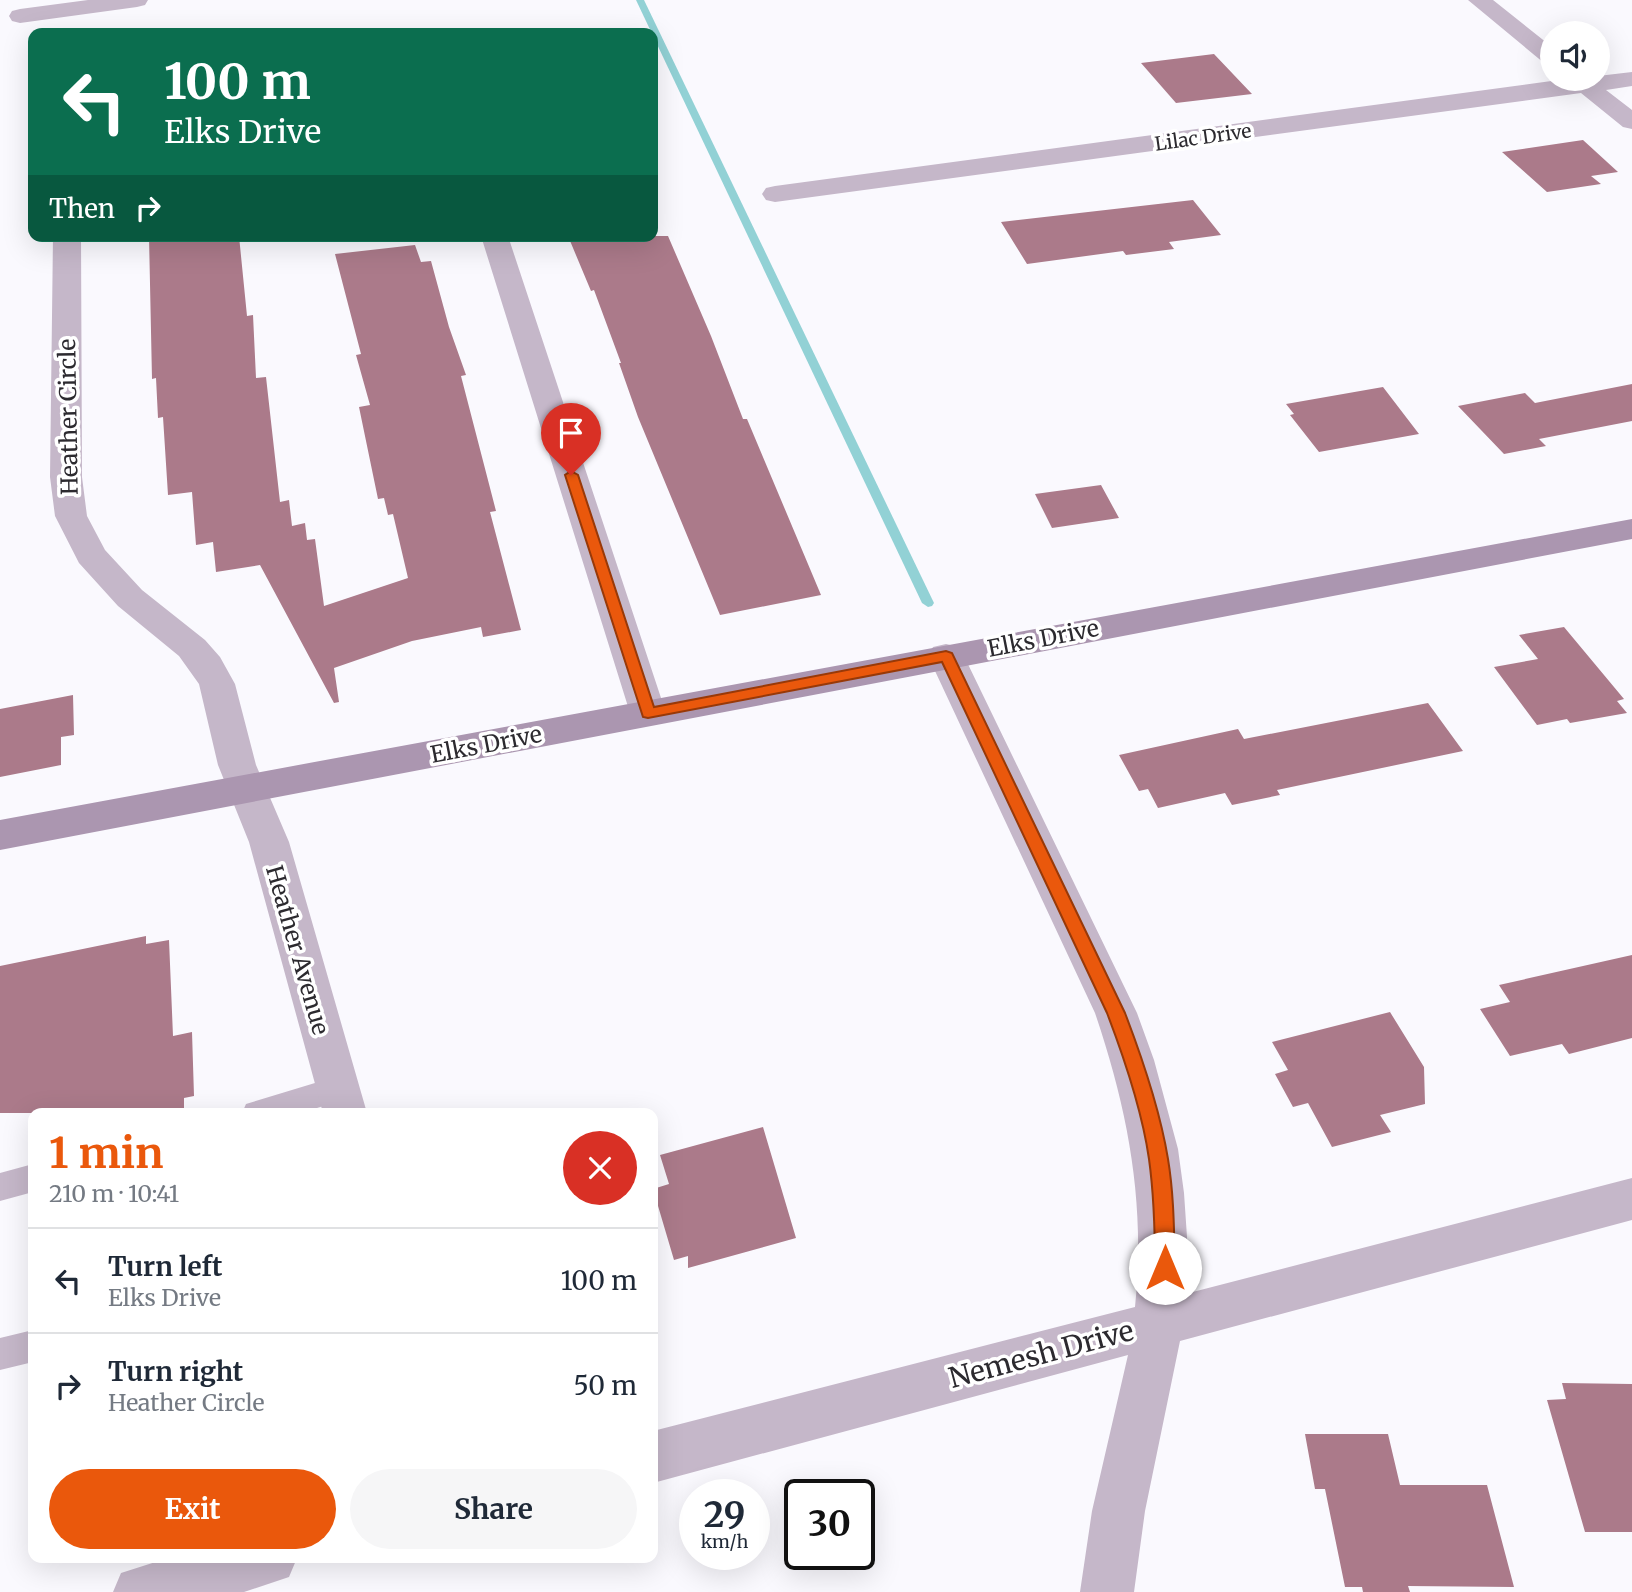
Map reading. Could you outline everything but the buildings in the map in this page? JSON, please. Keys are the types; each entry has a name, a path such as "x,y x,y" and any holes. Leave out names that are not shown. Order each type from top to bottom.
{"main road":[{"name":"Elks Drive","path":"0,835 1632,528"}],"street":[{"path":"20,16 138,0"},
{"path":"1479,0 1540,48"},
{"name":"Lilac Drive","path":"1610,80 1632,79"},
{"name":"Lilac Drive","path":"775,194 1540,88"},
{"path":"1593,91 1632,122"},
{"name":"Heather Circle","path":"67,242 66,477 71,516 91,555 109,577 176,634 207,666 217,684 237,765 247,789"},
{"path":"496,242 648,713"},
{"path":"946,656 1110,1001 1133,1056 1158,1157 1164,1212 1165,1268 1149,1378 1109,1558 1107,1592"},
{"name":"Heather Avenue","path":"247,789 269,842 342,1101"},
{"name":"Nemesh Drive","path":"658,1456 1632,1199"},
{"path":"140,1592 251,1563"}],"lane":[{"path":"292,1108 342,1101"},
{"path":"0,1187 28,1179"},
{"path":"0,1354 28,1347"}],"waterway":[{"path":"640,0 653,28"},
{"path":"658,38 928,603"}],"route":[{"path":"571,475 648,713 946,656 1116,1013 1133,1056 1158,1157 1164,1212 1165,1268"}]}
